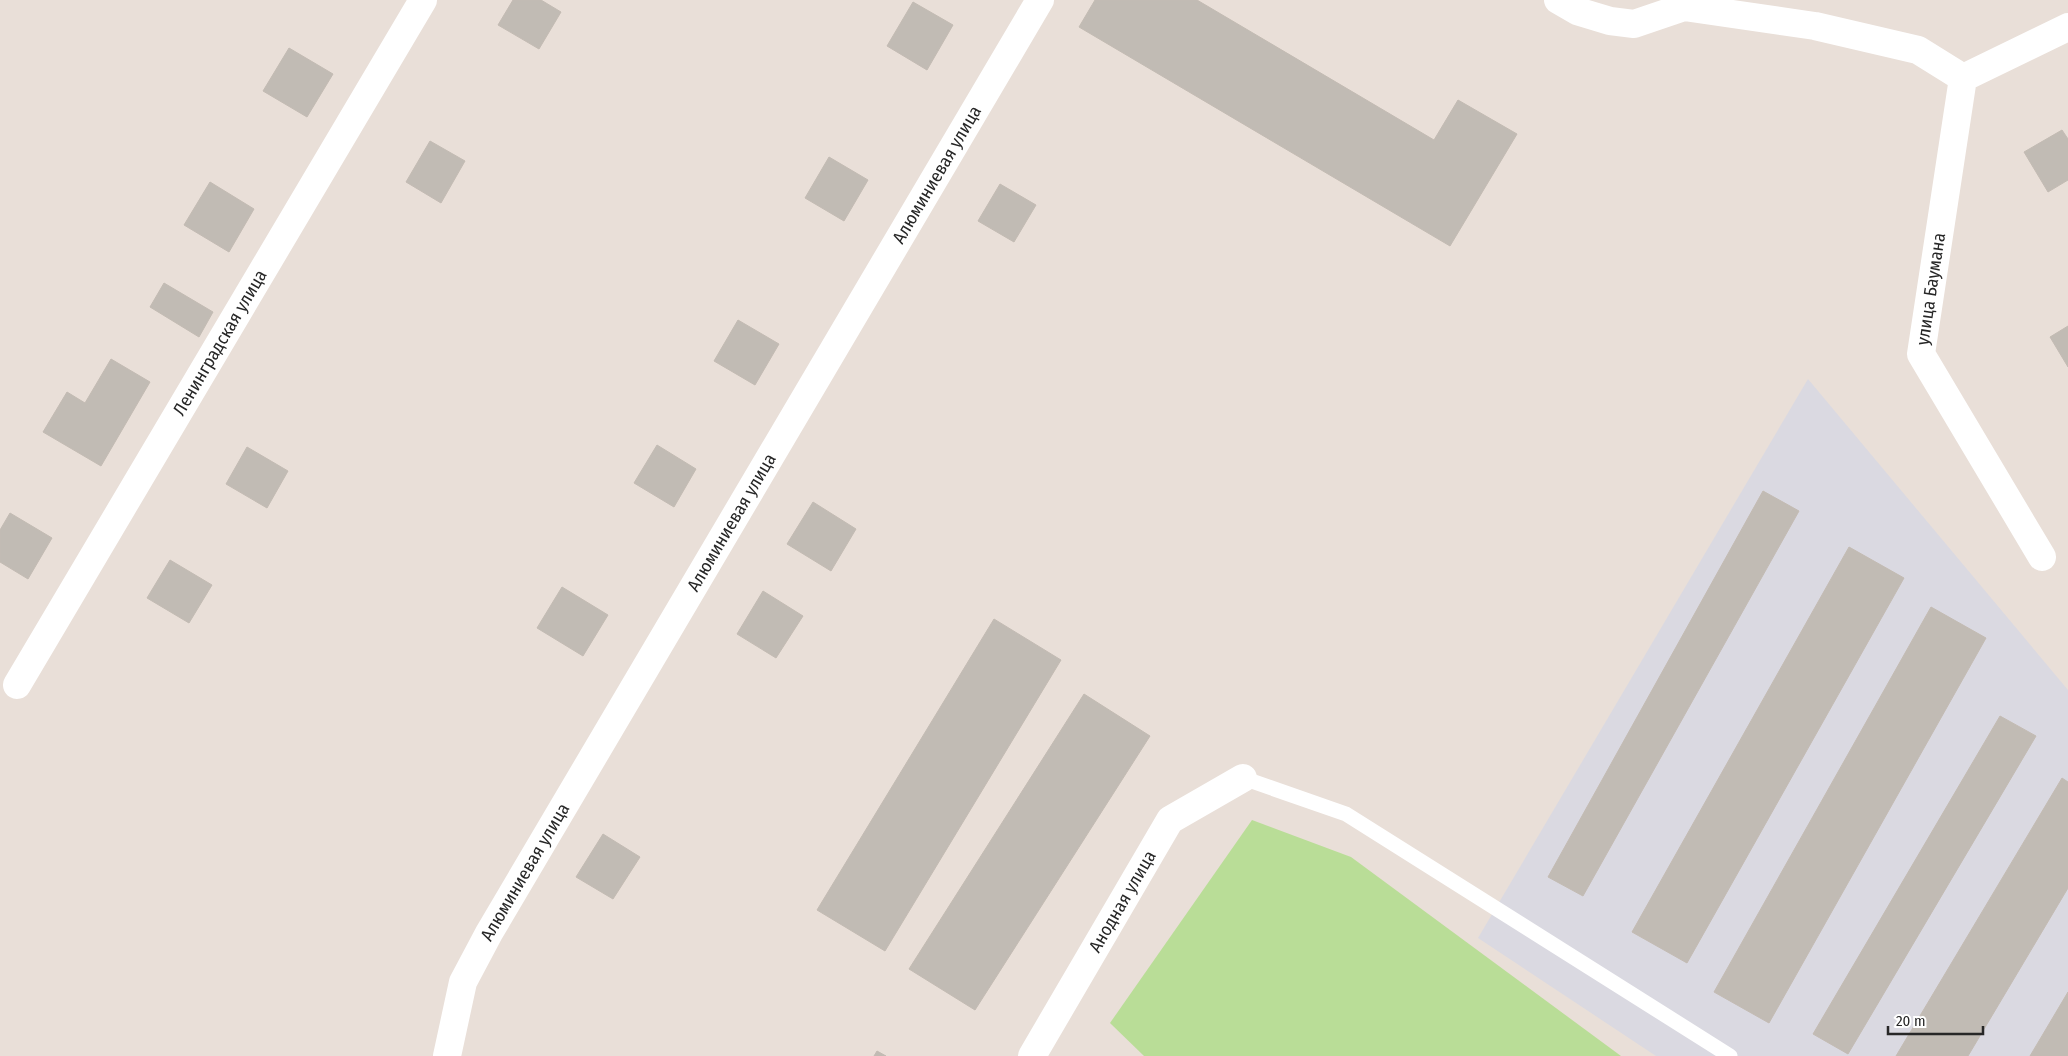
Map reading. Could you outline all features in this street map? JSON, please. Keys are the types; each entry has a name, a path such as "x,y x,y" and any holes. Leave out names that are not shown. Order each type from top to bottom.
{"street":[{"name":"Ленинградская улица","path":"17,685 423,0"},
{"name":"Алюминиевая улица","path":"447,1056 463,982 489,933 1040,0"},
{"path":"1558,0 1577,11 1610,21 1634,24 1684,7 1815,26 1918,50 1963,78 2068,27"},
{"name":"улица Баумана","path":"1963,78 1921,354 2042,557"},
{"name":"Анодная улица","path":"1032,1056 1170,820 1243,778"}],"lane":[{"path":"1243,778 1346,814 1730,1056"}],"shaded area":[{"path":"1808,379 2068,690 2068,1056 1656,1056 1478,938"}],"green space":[{"path":"1252,820 1351,857 1621,1056 1144,1056 1110,1023"}],"building":[{"path":"513,0 541,0 561,12 539,49 498,25"},
{"path":"1095,0 1197,0 1434,140 1458,100 1517,134 1450,246 1079,27"},
{"path":"913,2 953,25 927,70 887,46"},
{"path":"289,48 333,74 307,117 263,91"},
{"path":"2062,130 2068,139 2068,180 2048,192 2024,152"},
{"path":"430,141 465,161 441,203 406,182"},
{"path":"829,157 868,180 844,221 805,198"},
{"path":"210,182 254,209 229,252 184,225"},
{"path":"1000,184 1036,205 1014,242 978,221"},
{"path":"164,283 213,312 199,337 150,307"},
{"path":"738,320 779,344 755,385 714,361"},
{"path":"2068,326 2068,367 2050,337"},
{"path":"111,359 150,382 101,466 43,432 67,392 85,403"},
{"path":"657,445 696,469 674,507 634,483"},
{"path":"247,447 288,471 267,508 226,484"},
{"path":"1763,491 1799,511 1583,896 1548,877"},
{"path":"813,502 856,529 831,571 787,544"},
{"path":"10,513 52,538 28,579 0,562 0,530"},
{"path":"1849,547 1904,578 1687,963 1632,932"},
{"path":"170,560 212,585 189,623 147,598"},
{"path":"562,587 608,615 583,656 537,628"},
{"path":"763,591 803,616 776,658 737,634"},
{"path":"1931,607 1986,638 1769,1023 1714,992"},
{"path":"994,619 1061,660 885,951 817,910"},
{"path":"1084,694 1150,736 975,1010 909,969"},
{"path":"2000,716 2036,736 1848,1054 1813,1034"},
{"path":"2062,778 2068,782 2068,888 1968,1056 1896,1056"},
{"path":"603,834 640,857 613,899 576,877"},
{"path":"2068,992 2068,1056 2030,1056"},
{"path":"877,1051 886,1056 874,1056"}]}
